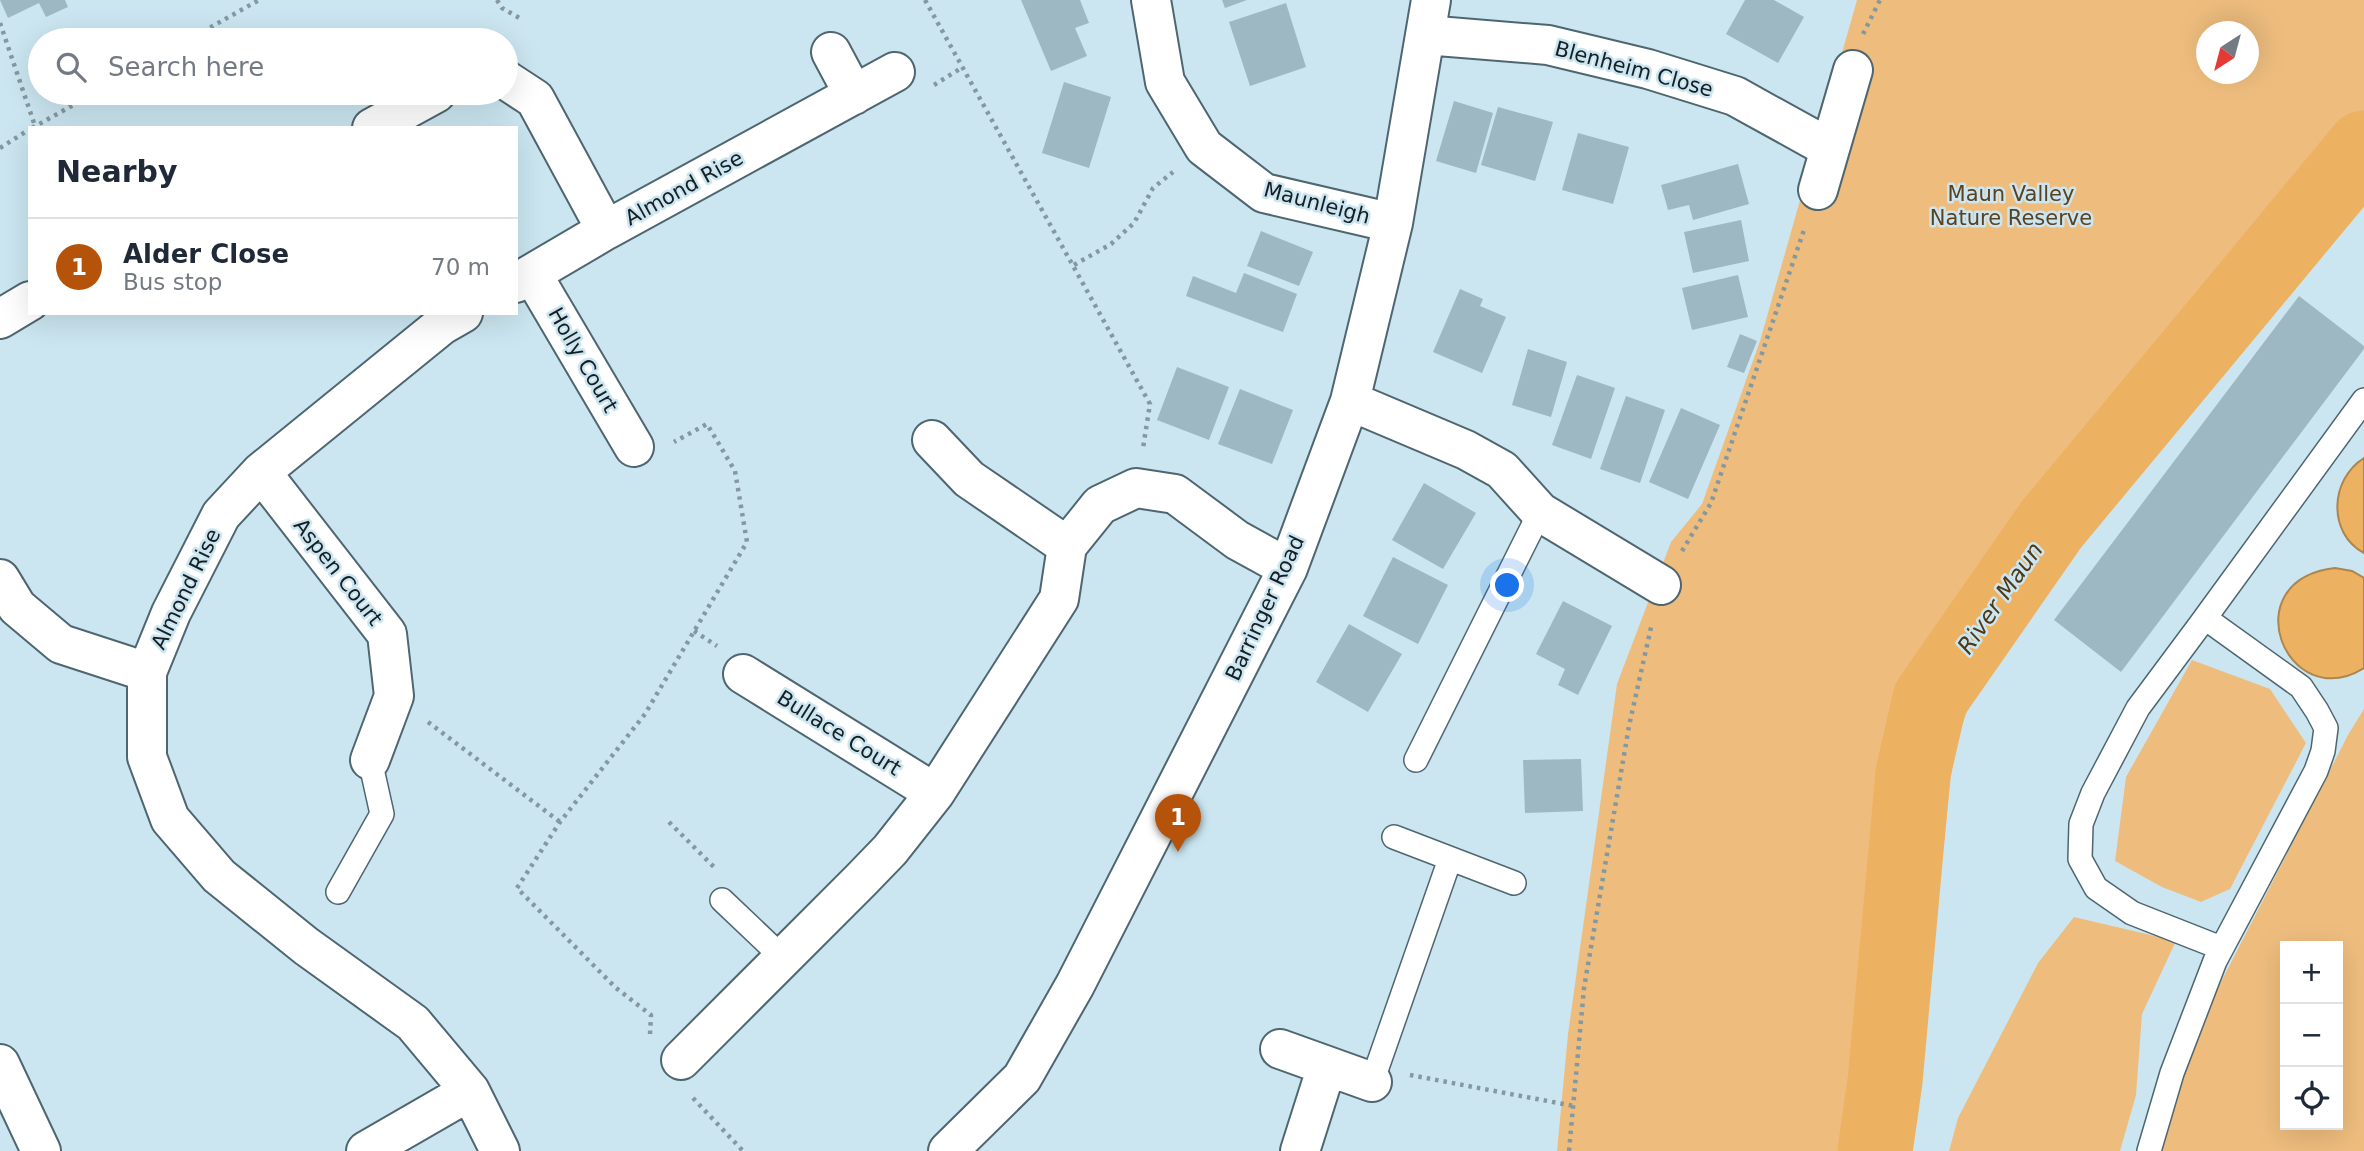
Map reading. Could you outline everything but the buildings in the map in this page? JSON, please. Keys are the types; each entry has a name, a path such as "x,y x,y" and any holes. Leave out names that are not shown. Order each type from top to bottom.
{"street":[{"name":"Maunleigh","path":"1152,0 1165,82 1204,148 1264,193 1393,223"},
{"name":"Blenheim Close","path":"1428,18 1648,69 1735,96 1829,148"},
{"name":"Barringer Road","path":"948,1151 1022,1078 1076,985 1288,568 1350,401 1393,223 1428,18"},
{"path":"831,51 853,95"},
{"path":"1818,190 1853,70"},
{"name":"Almond Rise","path":"524,278 606,230 895,72"},
{"path":"518,88 535,99 606,230"},
{"path":"377,126 414,105"},
{"name":"Holly Court","path":"524,278 628,436"},
{"path":"0,319 28,302"},
{"name":"Almond Rise","path":"447,317 261,472 221,515 171,613 147,672 147,757 170,819 219,876 306,946 413,1023 470,1091 500,1151"},
{"path":"1350,401 1466,450 1502,470 1540,512 1661,585"},
{"path":"932,440 969,479 1067,546"},
{"name":"Aspen Court","path":"261,472 387,634 394,696 370,760"},
{"path":"673,1064 890,850 934,793 1059,598 1067,546 1101,505 1136,488 1175,494 1237,540 1288,568"},
{"path":"1,581 17,607 61,645 147,672"},
{"name":"Bullace Court","path":"743,674 934,793"},
{"path":"1280,1049 1372,1082"},
{"path":"0,1064 41,1151"},
{"path":"1300,1151 1327,1066"},
{"path":"366,1151 470,1091"}],"lane":[{"path":"2221,948 2132,913 2096,888 2080,859 2081,824 2099,781 2138,708 2364,400"},
{"path":"1416,760 1540,512"},
{"path":"2149,1151 2172,1073 2221,948 2316,771 2323,751 2326,728 2301,687 2205,618"},
{"path":"338,892 382,814 370,760"},
{"path":"1394,837 1514,883"},
{"path":"1372,1082 1450,859"},
{"path":"722,900 783,958"}],"path":[{"path":"209,28 259,0"},
{"path":"497,0 502,8 523,20"},
{"path":"925,0 1150,404 1136,488"},
{"path":"0,23 31,126"},
{"path":"931,87 963,67"},
{"path":"36,126 73,105"},
{"path":"0,148 28,130"},
{"path":"1074,265 1111,244 1134,223 1153,188 1204,148"},
{"path":"1569,1151 1586,974 1629,726 1661,585 1711,503 1818,190"},
{"path":"628,436 675,442 707,424 735,471 747,542 645,714 560,822 517,888 616,988 652,1015 673,1064 743,1151"},
{"path":"394,696 560,822"},
{"path":"669,822 735,888 722,900"},
{"path":"1372,1082 1404,1074 1574,1106"}],"green space":[{"name":"Maun Valley Nature Reserve","path":"1857,0 2364,0 2364,179 1986,660 1954,747 1912,1151 1557,1151 1568,1034 1617,684 1671,542 1702,504 1760,341"},
{"path":"2192,660 2270,689 2306,743 2230,889 2201,902 2162,887 2115,861 2126,777"},
{"path":"2364,709 2364,1151 2157,1151 2187,1048 2348,735"},
{"path":"2074,917 2176,941 2142,1014 2136,1095 2120,1151 1949,1151 1958,1118 2038,963"}],"shaded area":[{"path":"2364,458 2364,553 2352,544 2344,533 2337,506 2344,479"},
{"path":"2335,568 2352,571 2364,578 2364,668 2336,678 2312,674 2293,661 2282,640 2278,618 2285,595 2303,578"}],"waterway":[{"name":"River Maun","path":"1875,1151 1885,1081 1913,773 1930,699 2051,525 2364,148"}],"place":[{"name":"Alder Close","path":"1178,852"}]}
